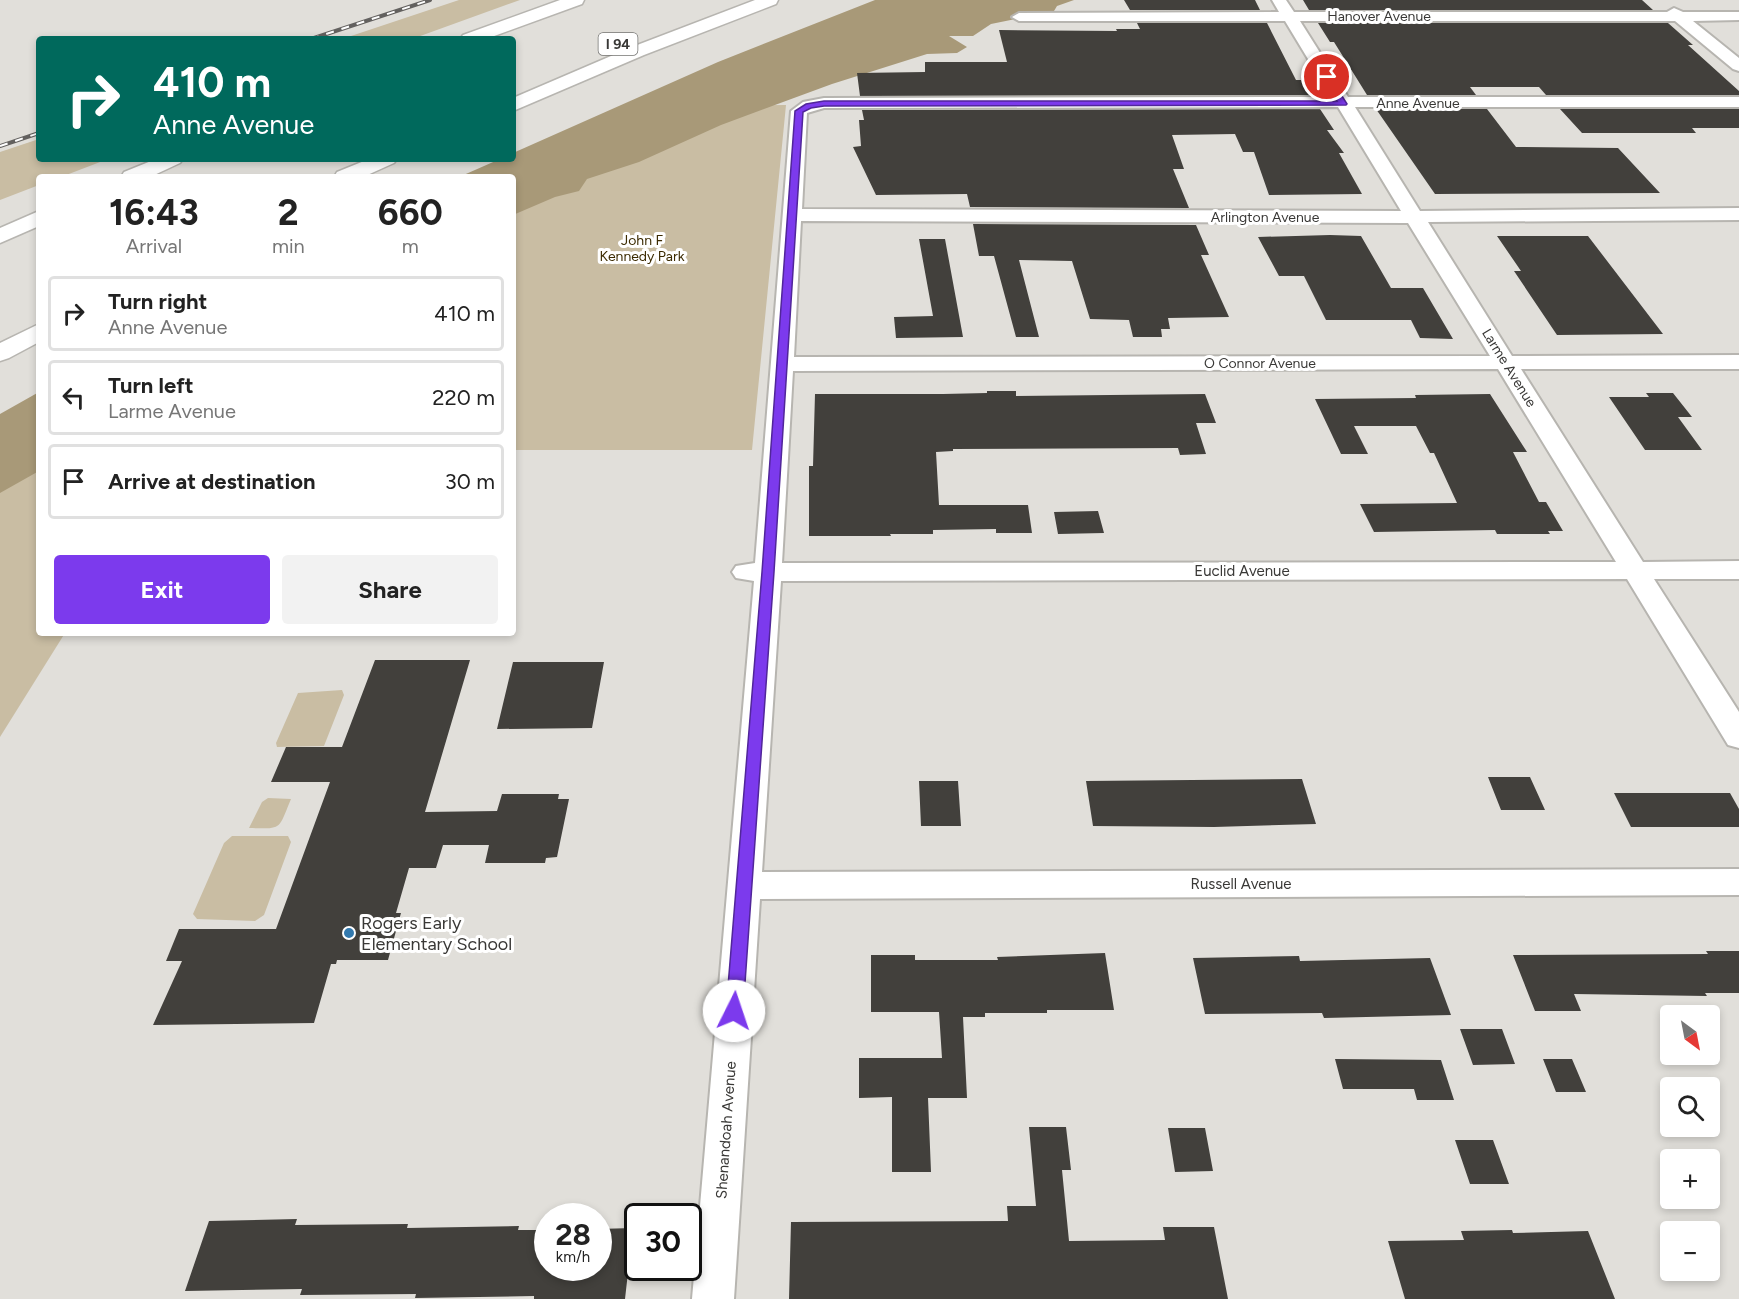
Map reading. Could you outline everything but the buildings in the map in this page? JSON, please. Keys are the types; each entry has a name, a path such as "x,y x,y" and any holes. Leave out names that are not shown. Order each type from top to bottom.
{"highway":[{"path":"464,36 549,0"},
{"path":"465,36 576,0"},
{"name":"I 94","path":"516,88 723,0"},
{"path":"516,104 638,51 770,0"},
{"path":"139,174 166,162"},
{"path":"340,174 365,162"},
{"path":"352,174 380,162"},
{"path":"0,236 36,219"},
{"path":"0,353 36,334"}],"street":[{"path":"1660,0 1739,66"},
{"name":"Hanover Avenue","path":"1019,17 1284,8 1739,16"},
{"name":"Larme Avenue","path":"1284,8 1739,736"},
{"name":"Anne Avenue","path":"809,106 824,103 1739,102"},
{"name":"Shenandoah Avenue","path":"714,1299 743,886 757,572 781,364 799,111 809,106"},
{"name":"Arlington Avenue","path":"792,215 1414,217 1739,214"},
{"name":"O Connor Avenue","path":"781,364 1739,362"},
{"name":"Euclid Avenue","path":"757,572 1739,570"},
{"name":"Russell Avenue","path":"743,886 1739,882"}],"green space":[{"path":"459,0 520,0 420,36 351,36"},
{"name":"John F Kennedy Park","path":"786,105 752,450 516,450 516,174 495,174 639,107"},
{"path":"36,140 36,162 100,162 69,174 36,174 36,186 0,200 0,152"},
{"path":"36,410 36,636 63,636 0,737 0,430"},
{"path":"342,690 344,695 324,746 277,747 276,743 298,693"},
{"path":"268,798 291,799 281,822 274,827 249,828 262,802"},
{"path":"232,836 288,836 291,842 264,915 255,921 197,919 193,914 224,843"}],"shaded area":[{"path":"875,0 1074,0 1057,6 1054,11 991,24 973,36 949,36 967,47 957,53 927,54 832,84 721,125 639,162 587,179 579,191 555,197 516,214 516,174 466,174 493,162 516,162 516,152 718,62"},
{"path":"36,394 36,473 0,493 0,414"}],"railway":[{"path":"320,36 430,0"},
{"path":"0,146 36,134"}],"place":[{"name":"Rogers Early Elementary School","path":"349,933"}],"route":[{"path":"734,1011 768,572 799,111 824,103 1343,104 1327,77"}]}
